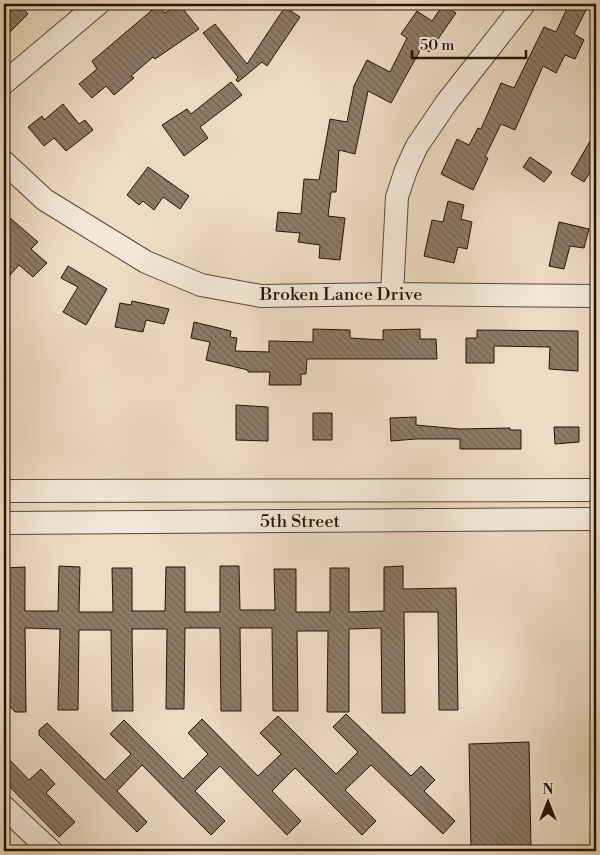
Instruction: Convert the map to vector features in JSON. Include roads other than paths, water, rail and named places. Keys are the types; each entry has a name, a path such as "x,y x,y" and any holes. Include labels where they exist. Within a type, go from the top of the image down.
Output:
{"street":[{"path":"4,83 98,4"},
{"path":"392,294 397,197 406,170 417,146 447,102 524,4"},
{"name":"Broken Lance Drive","path":"4,162 45,200 146,262 200,285 261,296 392,294 596,296"},
{"name":"5th Street","path":"4,491 596,490"},
{"name":"5th Street","path":"4,523 596,519"},
{"path":"4,807 51,851"}]}
